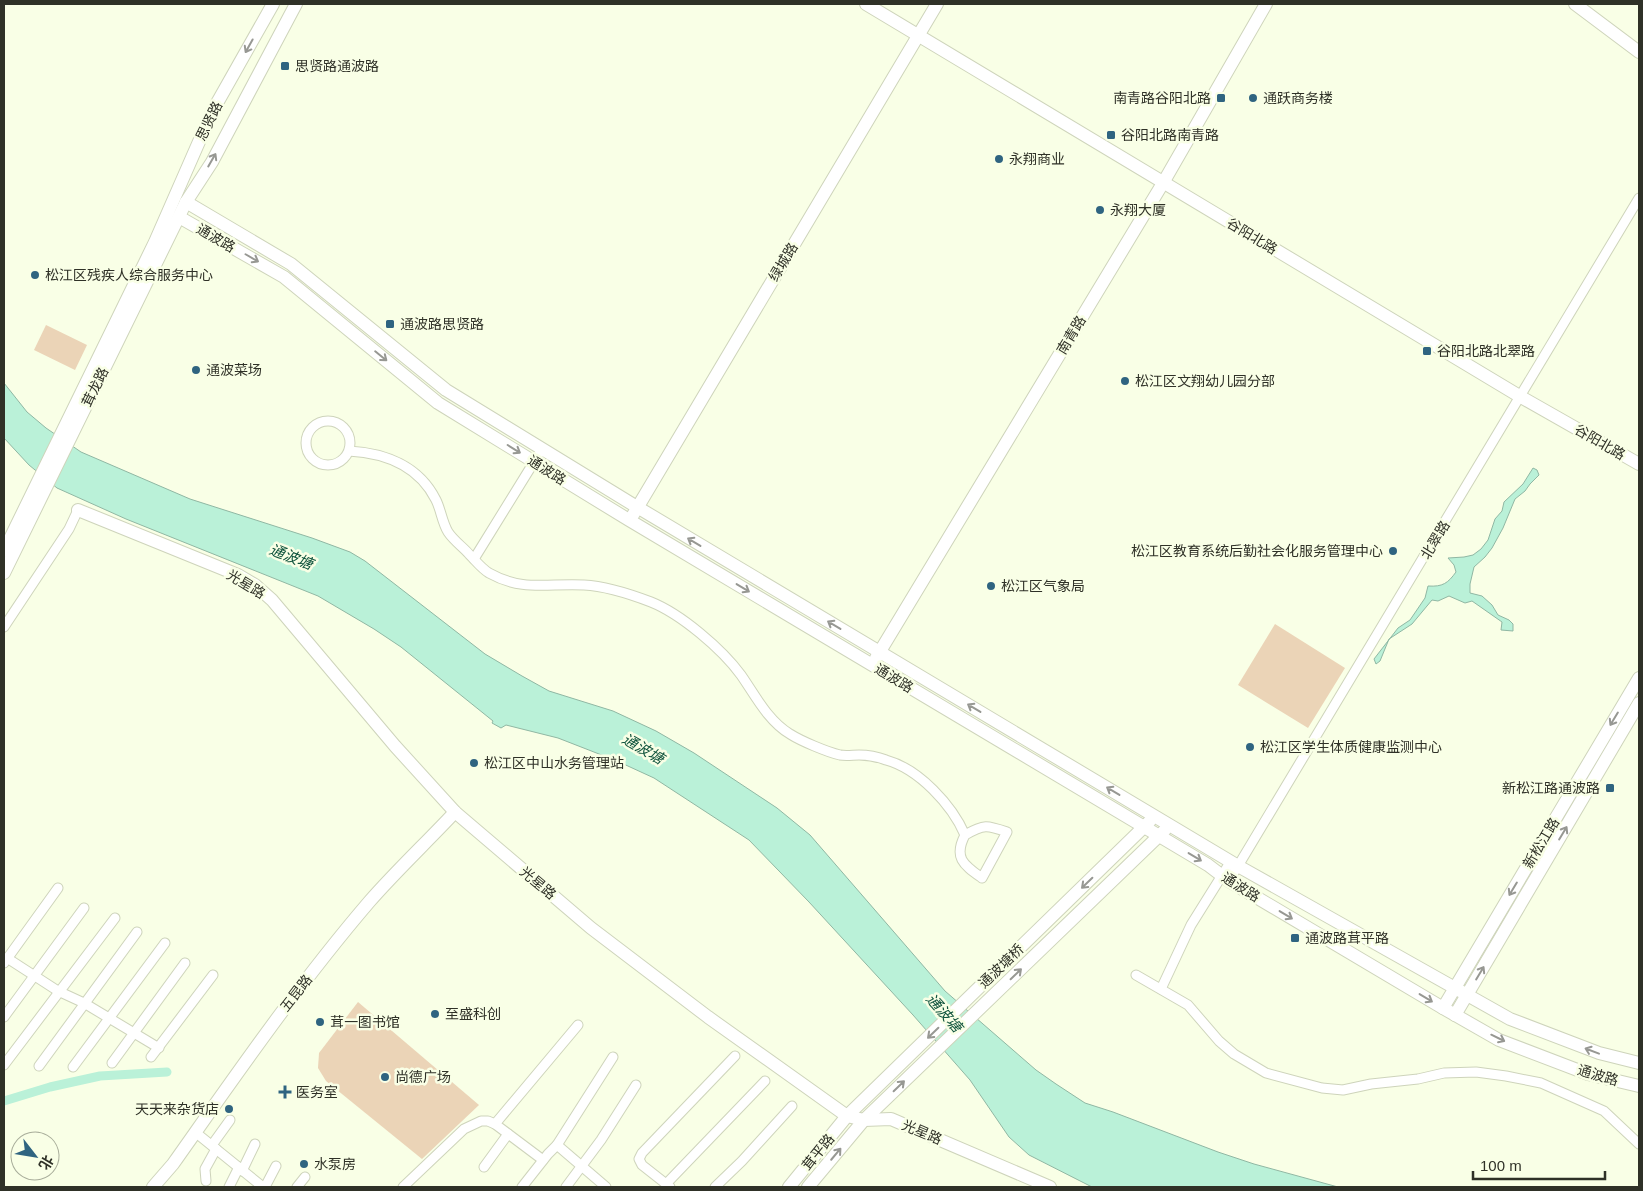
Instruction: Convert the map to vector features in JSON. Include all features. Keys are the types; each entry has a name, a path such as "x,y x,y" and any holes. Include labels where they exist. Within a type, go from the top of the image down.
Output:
{"main road":[{"name":"思贤路","path":"159,244 181,199 212,112 273,4"},
{"name":"思贤路","path":"181,199 212,162 296,4"},
{"name":"谷阳北路","path":"866,4 1521,397 1639,464"},
{"name":"绿城路","path":"629,520 937,4"},
{"name":"南青路","path":"872,664 1163,183 1266,4"},
{"path":"1575,4 1639,52"},
{"name":"茸龙路","path":"4,551 159,244 179,217 181,199"},
{"name":"通波路","path":"181,199 291,264 446,390 637,508 1235,864 1510,1019 1599,1054 1639,1063"},
{"name":"通波路","path":"179,217 284,276 438,403 629,520 1160,836 1226,878 1443,1008 1499,1040 1579,1071 1639,1086"},
{"name":"茸龙路","path":"4,572 159,244"},
{"name":"光星路","path":"78,510 238,575 255,585 272,600 395,746 456,812 591,928 708,1017 847,1116 864,1120 891,1119 1050,1187"},
{"name":"新松江路","path":"1443,1008 1639,678"},
{"name":"新松江路","path":"1455,1015 1639,704"},
{"name":"五昆路","path":"153,1187 284,1008 369,902 456,812"},
{"name":"通波塘桥","path":"847,1116 1155,816"},
{"path":"808,1187 864,1120 1170,825"},
{"name":"茸平路","path":"789,1187 847,1116"}],"street":[{"name":"北翠路","path":"1160,989 1191,925 1235,864 1521,397 1639,198"},
{"path":"326,422 334,422 346,430 349,436 349,450 340,462 327,465 320,464 309,454 307,440 313,427 326,422"},
{"path":"474,559 542,449"},
{"path":"349,450 384,456 406,466 418,476 433,494 449,534 487,572 515,584 584,584 599,586 654,603 683,621 710,642 728,660 766,712 779,726 791,735 841,755 861,755 898,764 927,784 958,819 965,835 960,850 960,859 982,878 1007,832 988,826 979,827 965,835"},
{"path":"4,628 69,529 78,510"},
{"path":"58,888 5,961 34,975 58,991 84,1003 158,1048"},
{"path":"4,1017 84,908"},
{"path":"4,1065 115,918"},
{"path":"39,1066 137,932"},
{"path":"73,1067 165,943"},
{"path":"112,1063 186,963"},
{"path":"152,1057 213,975"},
{"path":"1136,975 1188,1005 1219,1041 1234,1054 1266,1073 1322,1088 1343,1090 1371,1084 1418,1079 1444,1073 1476,1072 1506,1076 1541,1083 1604,1111 1639,1144"},
{"path":"495,1124 578,1025"},
{"path":"735,1056 642,1153 639,1159 642,1165 668,1186 765,1081"},
{"path":"522,1187 556,1145 613,1057"},
{"path":"566,1187 601,1140 636,1085"},
{"path":"715,1187 742,1161 792,1106"},
{"path":"206,1180 205,1169 214,1147 230,1120"},
{"path":"402,1187 464,1129 482,1121 495,1124 544,1160"},
{"path":"195,1132 262,1187 276,1166"},
{"path":"484,1167 508,1134"},
{"path":"229,1187 255,1144"},
{"path":"556,1145 605,1187"},
{"path":"297,1187 305,1177"}],"shaded area":[{"path":"46,325 87,345 75,370 34,350"},
{"path":"1275,624 1345,668 1308,728 1238,685"},
{"name":"尚德广场","path":"358,1002 479,1105 422,1159 326,1081 318,1068 319,1053"}],"water":[{"name":"通波塘","path":"4,383 27,412 46,428 81,452 190,499 350,552 365,561 485,654 549,691 613,711 656,731 694,753 777,808 810,835 945,991 1036,1070 1085,1103 1254,1164 1338,1187 1092,1187 1029,1155 1009,1137 970,1080 913,1015 749,840 654,778 617,761 558,738 506,725 501,728 492,723 493,721 401,647 318,596 126,519 57,488 29,465 4,438"},
{"path":"1533,468 1537,470 1539,475 1515,499 1492,548 1474,567 1470,584 1470,593 1482,596 1492,605 1498,615 1513,624 1513,631 1501,630 1502,622 1472,601 1465,603 1449,596 1438,601 1432,600 1412,624 1390,638 1398,628 1410,620 1425,598 1428,586 1445,584 1456,572 1454,565 1448,558 1473,555 1481,549 1488,540 1495,519 1502,511 1504,502 1523,484"},
{"path":"1388,640 1380,661 1376,664 1374,659"}],"waterway":[{"path":"4,1101 50,1087 100,1076 167,1072"}],"place":[{"name":"思贤路通波路","path":"285,66"},
{"name":"南青路谷阳北路","path":"1221,98"},
{"name":"通跃商务楼","path":"1253,98"},
{"name":"谷阳北路南青路","path":"1111,135"},
{"name":"永翔商业","path":"999,159"},
{"name":"永翔大厦","path":"1100,210"},
{"name":"松江区残疾人综合服务中心","path":"35,275"},
{"name":"通波路思贤路","path":"390,324"},
{"name":"谷阳北路北翠路","path":"1427,351"},
{"name":"通波菜场","path":"196,370"},
{"name":"松江区文翔幼儿园分部","path":"1125,381"},
{"name":"松江区教育系统后勤社会化服务管理中心","path":"1393,551"},
{"name":"松江区气象局","path":"991,586"},
{"name":"松江区学生体质健康监测中心","path":"1250,747"},
{"name":"松江区中山水务管理站","path":"474,763"},
{"name":"新松江路通波路","path":"1610,788"},
{"name":"通波路茸平路","path":"1295,938"},
{"name":"至盛科创","path":"435,1014"},
{"name":"茸一图书馆","path":"320,1022"},
{"name":"尚德广场","path":"385,1077"},
{"name":"医务室","path":"285,1092"},
{"name":"天天来杂货店","path":"229,1109"},
{"name":"水泵房","path":"304,1164"}]}
